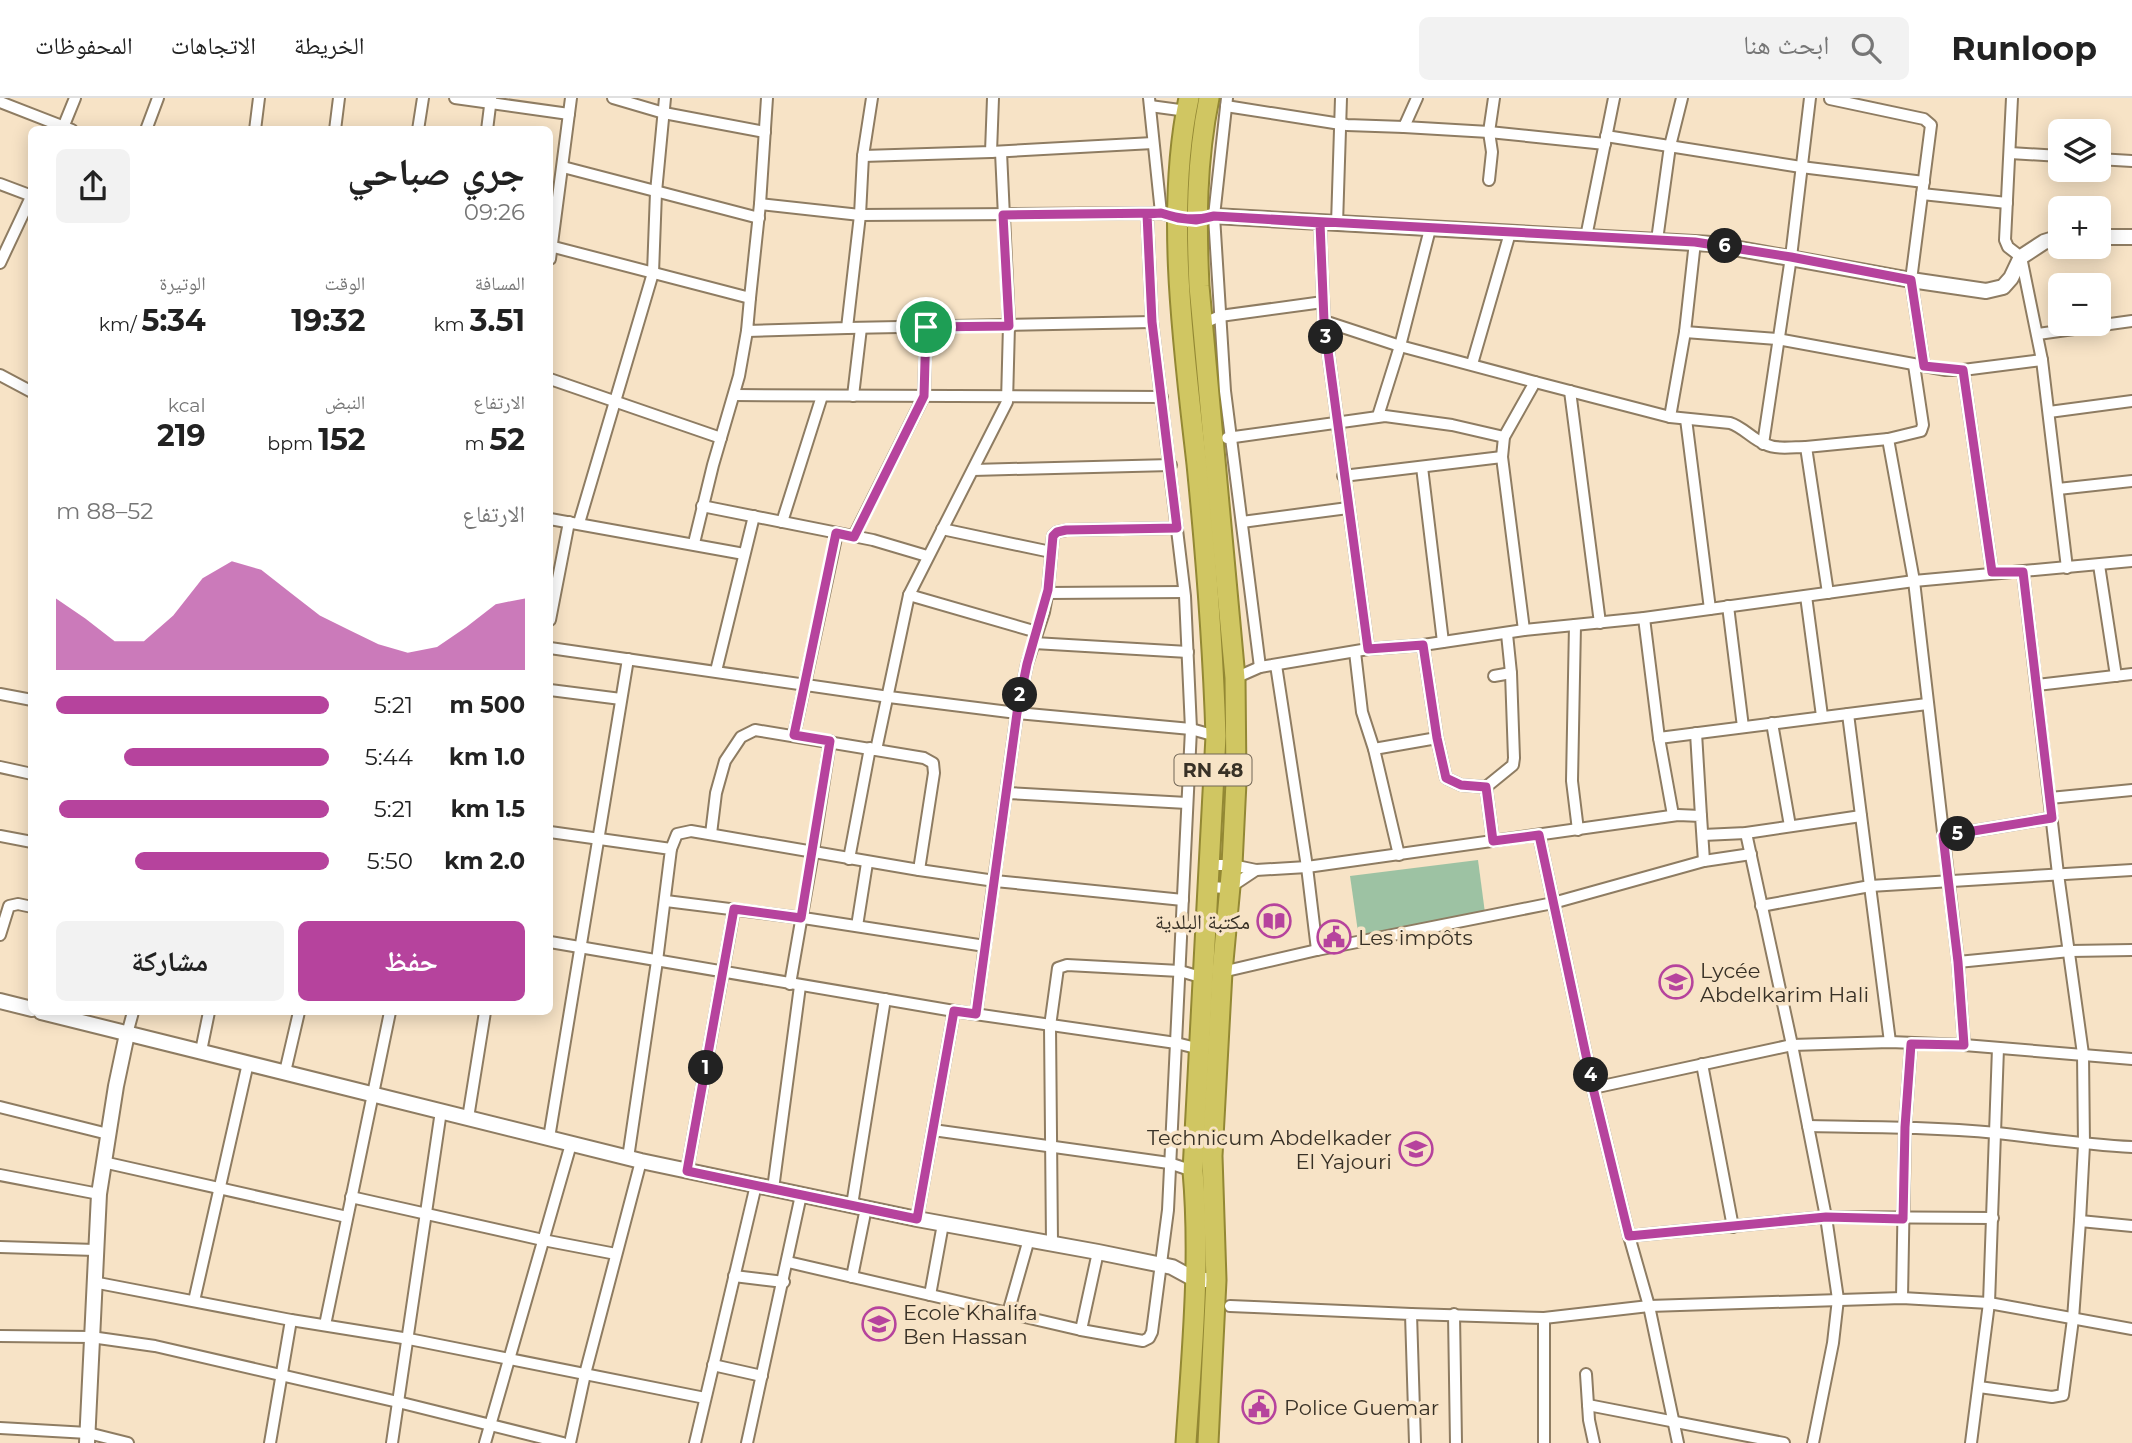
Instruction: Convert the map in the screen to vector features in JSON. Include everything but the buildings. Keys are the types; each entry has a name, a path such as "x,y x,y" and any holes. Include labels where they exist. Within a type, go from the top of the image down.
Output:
{"highway":[{"name":"RN 48","path":"1186,1443 1196,1280 1193,1171 1200,1049 1232,866 1236,782 1235,678 1213,446 1217,394 1211,320 1187,217 1198,169 1220,101"},
{"name":"RN 48","path":"1188,105 1181,152 1187,217 1190,399 1214,669 1216,736 1207,887 1213,975 1212,1156 1216,1280 1209,1443"}],"street":[{"path":"67,126 75,98"},
{"path":"148,126 158,98"},
{"path":"256,126 259,98"},
{"path":"336,126 340,98"},
{"path":"419,126 423,98"},
{"path":"455,98 491,100 569,114"},
{"path":"553,233 571,98"},
{"path":"613,98 664,113 765,132"},
{"path":"553,608 574,523 653,273 656,192 665,98"},
{"path":"694,543 734,396 747,331 759,218 767,98"},
{"path":"847,328 860,215 863,156 872,98"},
{"path":"849,859 873,749 889,697 908,595 1004,409 1008,396 1009,326 993,98"},
{"path":"1337,224 1340,98"},
{"path":"1404,127 1417,98"},
{"path":"1489,180 1492,152 1489,132 1494,98"},
{"path":"1586,236 1614,98"},
{"path":"1657,240 1670,146 1682,98"},
{"path":"1324,321 1400,346 1670,417 1730,423 1763,444 1773,447 1806,447 1888,439 1916,433 1923,425 1911,280 1931,129 1929,122 1832,98 1808,100 1791,257 1763,444"},
{"path":"2012,98 2005,240 2012,252 2021,257 2038,334 2067,568"},
{"path":"488,126 491,100"},
{"path":"1220,101 1340,124 1670,146 2007,203"},
{"path":"0,102 59,126"},
{"path":"1187,217 1153,143 1149,102 1188,105"},
{"path":"863,156 1153,143"},
{"path":"2010,153 2048,155"},
{"path":"2111,160 2132,161"},
{"path":"563,167 759,218"},
{"path":"0,184 28,195"},
{"path":"1,259 28,202"},
{"path":"760,204 860,215 1147,214 1695,242 1911,280 1995,290 2007,284 2021,257 2048,241"},
{"path":"788,1262 1081,1330 1138,1340 1147,1339 1153,1327 1168,1210 1191,729 1184,592 1152,322 1147,214"},
{"path":"1320,223 1324,321 1368,649"},
{"path":"1378,416 1400,346 1430,229"},
{"path":"1472,364 1510,233"},
{"path":"2111,237 2132,237"},
{"path":"1670,417 1685,332 1695,242"},
{"path":"553,247 750,298"},
{"path":"1211,320 1323,302"},
{"path":"2038,334 2132,321"},
{"path":"747,331 1152,322"},
{"path":"854,537 924,396 926,327"},
{"path":"853,396 861,328"},
{"path":"1685,332 1777,339 1919,366 1963,370 2042,360"},
{"path":"1963,370 1992,572"},
{"path":"0,375 28,390"},
{"path":"553,380 721,438"},
{"path":"1524,630 1502,457 1504,437 1535,382"},
{"path":"1570,391 1600,622"},
{"path":"1217,394 1231,436 1260,667"},
{"path":"734,396 1162,397"},
{"path":"782,522 822,396"},
{"path":"2049,412 2132,401"},
{"path":"1213,446 1231,436 1378,416 1441,423 1504,437"},
{"path":"1686,419 1710,609"},
{"path":"1888,439 1914,581 1958,962 1964,1045"},
{"path":"1806,447 1828,593"},
{"path":"1343,475 1502,457"},
{"path":"973,470 1171,465"},
{"path":"1422,467 1443,642"},
{"path":"2058,489 2132,481"},
{"path":"702,506 836,533 927,556"},
{"path":"1242,522 1348,508"},
{"path":"716,671 754,516"},
{"path":"553,520 744,554"},
{"path":"976,1014 1017,713 1048,593 1053,536 1061,531 1177,528"},
{"path":"942,529 1051,552"},
{"path":"794,735 836,533"},
{"path":"1235,678 1260,667 1368,649 1423,645 1524,630 1644,618 1992,572 2023,572 2132,561"},
{"path":"2099,565 2116,676"},
{"path":"1979,1387 2053,1397 2063,1395 2073,1320 2080,1221 2084,1145 2084,1054 2058,874 2023,572"},
{"path":"1228,599 1250,589"},
{"path":"1048,593 1184,592"},
{"path":"908,595 1036,638 1188,652"},
{"path":"1807,596 1822,716"},
{"path":"1728,606 1743,727"},
{"path":"1644,618 1659,738 1673,815"},
{"path":"1575,625 1572,780 1578,830"},
{"path":"1423,645 1446,778 1461,785 1486,787 1513,765 1511,673 1507,634"},
{"path":"553,648 889,697 1017,713 1191,729 1216,736"},
{"path":"1355,652 1362,712 1374,749 1399,855"},
{"path":"549,1138 628,659"},
{"path":"1276,664 1317,950"},
{"path":"1494,676 1511,673"},
{"path":"2037,685 2132,674"},
{"path":"553,690 621,699"},
{"path":"0,694 28,699"},
{"path":"1659,738 1927,704"},
{"path":"1848,714 1890,1042"},
{"path":"1772,723 1790,826"},
{"path":"711,834 720,776 734,744 748,732 755,730 830,741 924,758 933,763 934,773 919,870"},
{"path":"1696,733 1704,861"},
{"path":"1374,749 1437,738"},
{"path":"773,1188 801,918 830,741"},
{"path":"0,767 28,773"},
{"path":"1486,787 1493,841"},
{"path":"2050,798 2132,790"},
{"path":"1007,793 1187,803"},
{"path":"1208,865 1256,870 1307,867 1673,815 1701,816"},
{"path":"1703,835 1746,833 1861,816"},
{"path":"1943,836 2052,818"},
{"path":"570,1443 584,1374 616,1254 634,1159 674,837 680,832 711,834 867,863 995,881 1183,900"},
{"path":"553,833 671,849"},
{"path":"1746,833 1826,1217 1838,1299 1833,1343 1813,1443"},
{"path":"1539,835 1593,1088 1649,1306 1678,1443"},
{"path":"0,836 28,841"},
{"path":"1052,1243 1050,1026 1055,974 1061,966 1213,975 1317,950 1553,902 1704,861 1751,854"},
{"path":"857,926 867,863"},
{"path":"1207,887 1229,888 1256,870"},
{"path":"1761,906 1870,886 2132,870"},
{"path":"666,901 985,946"},
{"path":"0,935 9,906 28,906"},
{"path":"687,1171 734,909"},
{"path":"553,942 722,973 1050,1026 1176,1043 1200,1049"},
{"path":"1958,962 2070,951 2132,950"},
{"path":"852,1276 885,999"},
{"path":"0,1001 28,1008"},
{"path":"917,1219 954,1011"},
{"path":"57,1015 634,1159 917,1219 1172,1267 1196,1280 1216,1280"},
{"path":"87,1438 99,1194 127,1034 133,1015"},
{"path":"201,1051 208,1015"},
{"path":"285,1072 298,1015"},
{"path":"325,1325 389,1015"},
{"path":"468,1118 485,1015"},
{"path":"1593,1088 1792,1045 1890,1042 1964,1045 2132,1059"},
{"path":"1902,1298 1905,1127 1911,1044"},
{"path":"1971,1443 1989,1303 1998,1048"},
{"path":"194,1301 248,1063"},
{"path":"1702,1064 1733,1227"},
{"path":"0,1107 108,1134"},
{"path":"392,1443 441,1111"},
{"path":"1808,1126 1905,1127 1997,1133 2084,1145 2132,1147"},
{"path":"933,1130 1169,1163 1193,1171"},
{"path":"485,1443 571,1144"},
{"path":"103,1162 347,1217"},
{"path":"0,1175 99,1194"},
{"path":"695,1443 756,1185"},
{"path":"747,1443 801,1195"},
{"path":"351,1197 616,1254"},
{"path":"1629,1236 1826,1217 1993,1218"},
{"path":"2080,1221 2132,1226"},
{"path":"930,1295 943,1224"},
{"path":"1008,1313 1029,1239"},
{"path":"0,1247 95,1250"},
{"path":"1081,1330 1098,1252"},
{"path":"734,1276 784,1282"},
{"path":"93,1282 291,1320 409,1339 705,1398"},
{"path":"1230,1306 1544,1318 1649,1306 1902,1298 1989,1303 2132,1329"},
{"path":"1411,1314 1415,1443"},
{"path":"1454,1314 1457,1443"},
{"path":"1544,1318 1544,1443"},
{"path":"270,1443 291,1320"},
{"path":"0,1336 91,1336 174,1349 563,1443"},
{"path":"713,1365 762,1376"},
{"path":"1586,1374 1594,1443"},
{"path":"1588,1405 1784,1443"},
{"path":"0,1428 128,1443"}],"green space":[{"path":"1478,860 1485,913 1359,939 1350,876"}],"place":[{"name":"مكتبة البلدية","path":"1274,921"},
{"name":"Les impôts","path":"1334,937"},
{"name":"Lycée Abdelkarim Hali","path":"1676,982"},
{"name":"Technicum Abdelkader El Yajouri","path":"1416,1149"},
{"name":"Ecole Khalifa Ben Hassan","path":"879,1324"},
{"name":"Police Guemar","path":"1259,1407"}],"route":[{"path":"926,327 924,396 854,537 836,533 804,684 794,735 830,741 801,918 734,909 687,1171 917,1219 954,1011 976,1014 1021,688 1044,612 1053,536 1066,530 1177,528 1152,322 1147,214 1161,213 1196,220 1214,216 1320,223 1324,321 1368,649 1423,645 1446,778 1461,785 1486,787 1493,841 1539,835 1593,1088 1629,1236 1826,1217 1903,1219 1905,1127 1911,1044 1964,1045 1958,962 1943,836 2052,818 2023,572 1992,572 1963,370 1924,366 1911,280 1695,242 1214,216 1196,220 1178,218 1161,213 1003,215 1009,326 926,327"}]}
